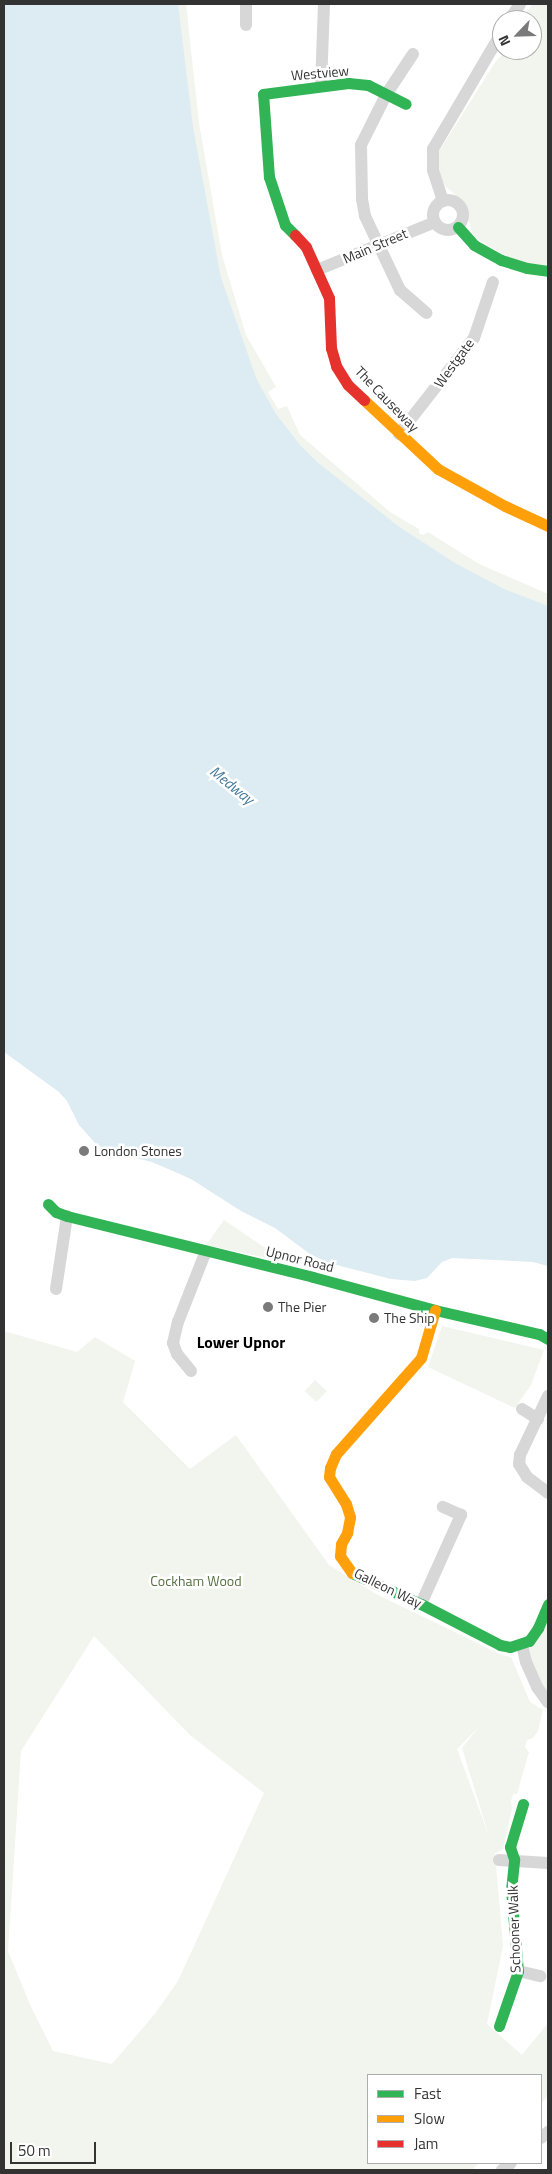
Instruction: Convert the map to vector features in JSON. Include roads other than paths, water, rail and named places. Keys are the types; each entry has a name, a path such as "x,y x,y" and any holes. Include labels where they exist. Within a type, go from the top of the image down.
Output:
{"street":[{"path":"246,4 246,25"},
{"path":"321,86 324,4"},
{"path":"443,201 433,170 433,149 492,49"},
{"path":"413,54 386,95 361,145 362,199 366,216 400,290 426,313"},
{"name":"Westview","path":"263,94 348,83 368,85 406,104"},
{"name":"The Causeway","path":"263,94 269,177 286,225 306,247 329,298 331,348 336,366 348,385 438,470 505,506 548,526"},
{"path":"443,201 454,201 462,209 463,220 458,227 444,230 435,222 433,212 443,201"},
{"name":"Main Street","path":"317,270 435,222"},
{"path":"458,227 474,245 501,260 527,268 548,271"},
{"name":"Westgate","path":"399,434 474,338 493,282"},
{"name":"Upnor Road","path":"48,1204 56,1212 67,1216 434,1310 539,1334 548,1339"},
{"path":"56,1289 67,1216"},
{"path":"191,1371 177,1354 173,1343 181,1316 206,1251"},
{"name":"Galleon Way","path":"434,1310 421,1358 336,1454 329,1477 346,1504 350,1517 347,1533 341,1544 340,1556 344,1564 360,1577 420,1604 500,1645 510,1647 522,1645"},
{"path":"548,1396 520,1455 520,1464 527,1477 548,1494"},
{"path":"522,1409 538,1418"},
{"path":"420,1604 461,1515 443,1507"},
{"path":"548,1604 538,1628 529,1641 522,1645 526,1662 537,1687 548,1702"},
{"name":"Schooner Walk","path":"498,2026 518,1971 511,1890 514,1859 510,1847 523,1804"},
{"path":"500,1860 514,1859 548,1863"},
{"path":"518,1971 540,1976"}],"water":[{"name":"Medway","path":"4,4 178,4 193,127 221,278 257,380 276,414 300,445 317,462 398,526 455,563 504,589 548,606 548,1266 533,1262 452,1258 442,1262 427,1278 415,1281 391,1279 329,1263 310,1254 275,1228 241,1211 191,1179 152,1162 111,1152 96,1144 79,1125 67,1101 59,1092 4,1052"}],"place":[{"name":"London Stones","path":"84,1151"},
{"name":"The Pier","path":"268,1307"},
{"name":"The Ship","path":"374,1318"}],"district":[{"name":"Lower Upnor","path":"241,1342"}],"park label":[{"name":"Cockham Wood","path":"196,1581"}]}
